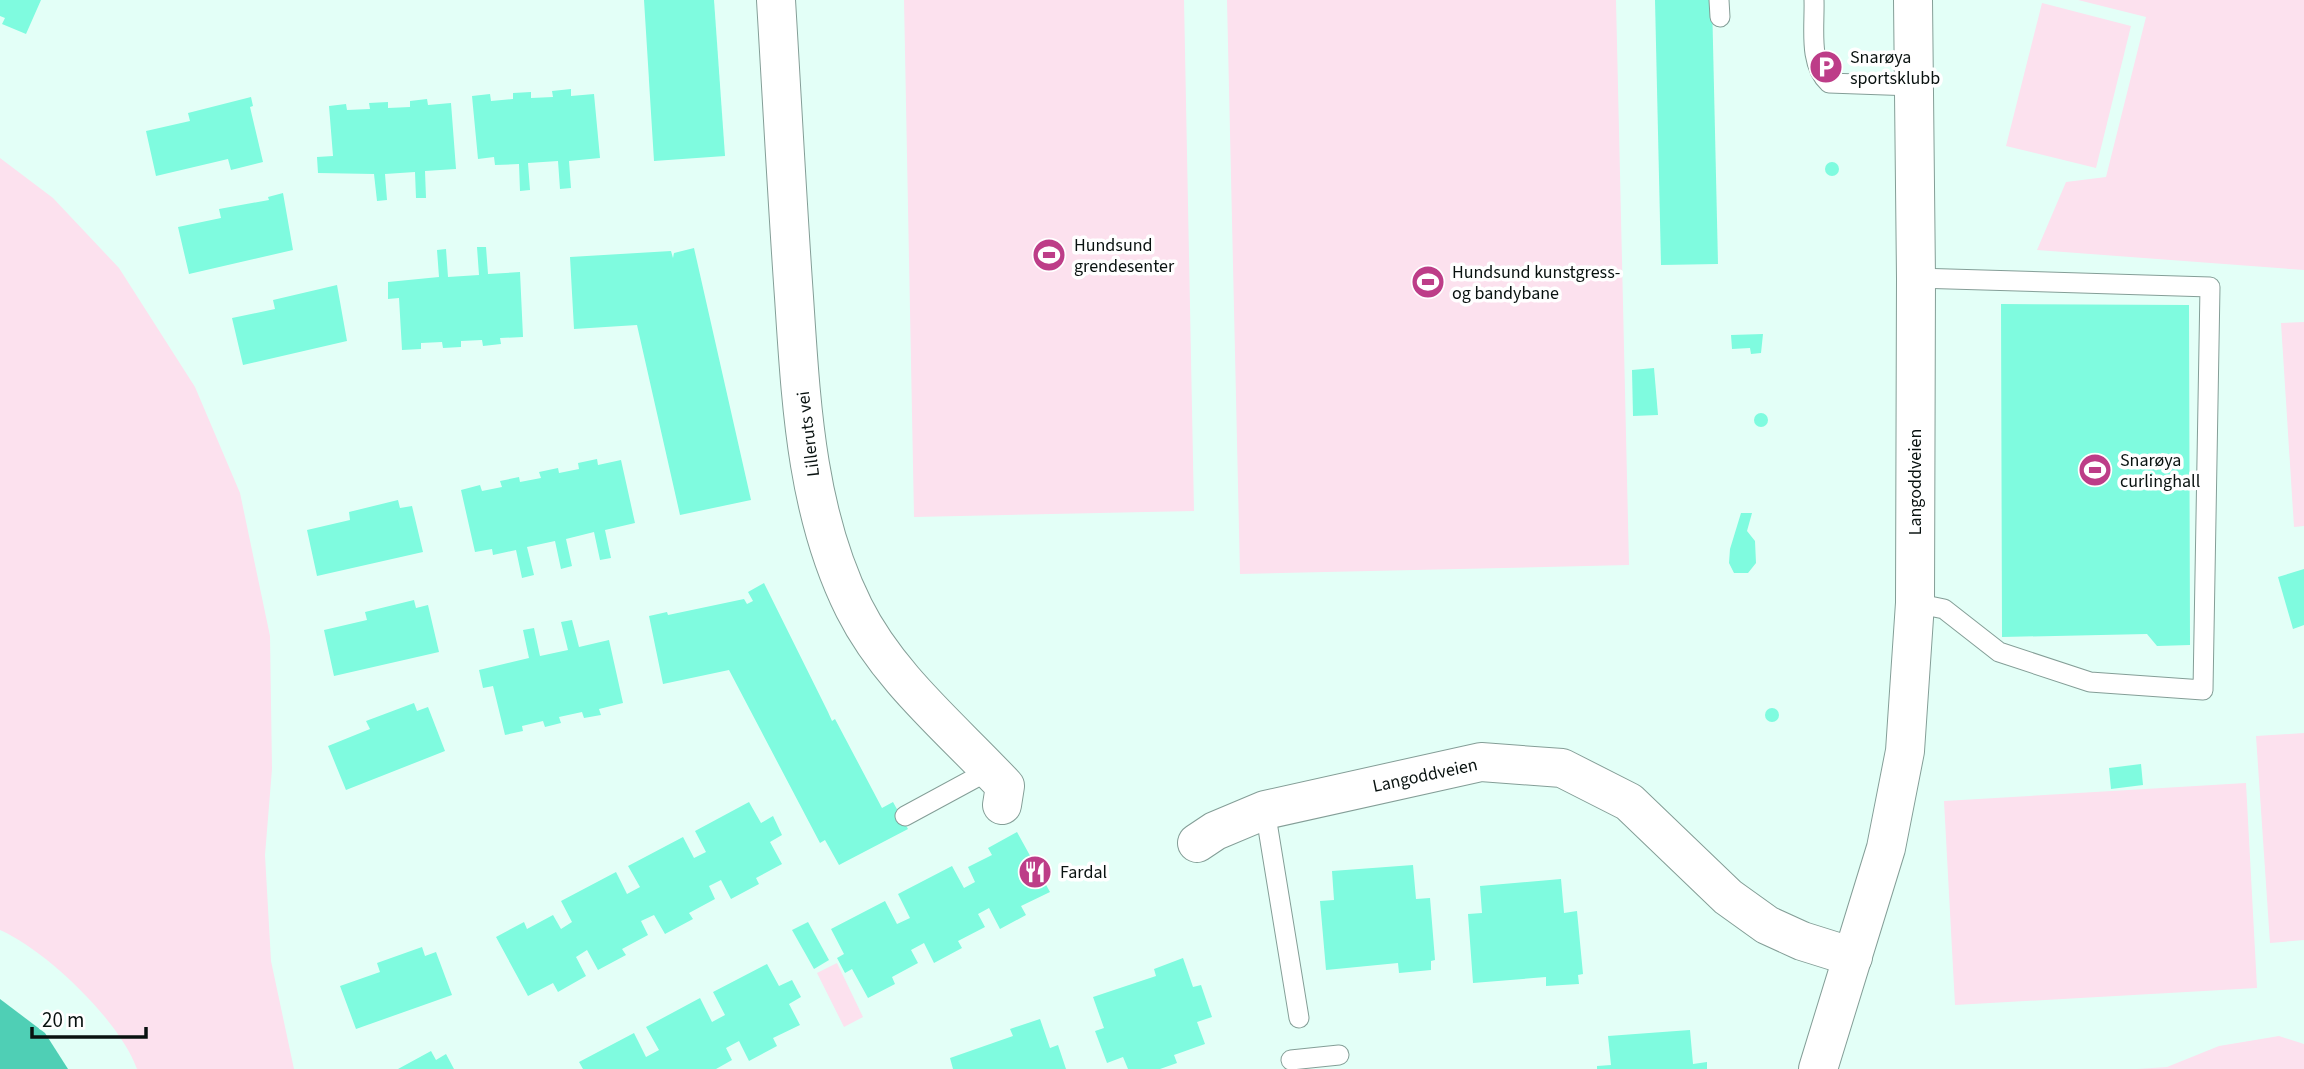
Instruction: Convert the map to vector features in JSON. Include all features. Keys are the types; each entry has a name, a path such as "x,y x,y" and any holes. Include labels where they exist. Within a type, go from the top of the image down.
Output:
{"street":[{"name":"Lilleruts vei","path":"776,0 797,339 810,465 826,542 855,609 895,669 996,788"},
{"name":"Langoddveien","path":"1818,1069 1886,848 1905,751 1914,603 1916,278 1913,0"},
{"name":"Langoddveien","path":"1197,843 1215,831 1265,810 1481,762 1562,768 1629,802 1728,897 1767,925 1802,941 1853,957"}],"lane":[{"path":"1814,0 1816,61 1820,75 1829,83 1913,86"},
{"path":"1914,603 1944,609 1999,652 2090,682 2203,690 2210,287 1916,278"},
{"path":"905,816 996,788"},
{"path":"1265,810 1299,1018"},
{"path":"1290,1060 1339,1055"}],"shaded area":[{"name":"Hundsund grendesenter","path":"904,0 1184,0 1194,511 914,517"},
{"name":"Hundsund kunstgress- og bandybane","path":"1227,0 1616,0 1629,565 1240,574"},
{"path":"2078,0 2304,0 2304,270 2037,250 2066,182 2106,177 2146,17"},
{"path":"2042,3 2131,26 2096,168 2006,146"},
{"path":"0,158 53,198 119,268 195,387 240,493 270,636 272,769 265,855 271,961 294,1069 137,1069 115,1030 79,989 38,953 0,930"},
{"path":"2304,322 2304,526 2294,527 2281,323"},
{"path":"2304,733 2304,940 2270,943 2256,736"},
{"path":"2246,783 2257,988 1955,1005 1944,801"},
{"path":"837,963 863,1017 844,1027 817,973"},
{"path":"0,999 45,1033 68,1069 0,1069"},
{"path":"2279,1036 2304,1044 2304,1069 2137,1069 2167,1067 2219,1046"}],"building":[{"path":"0,0 41,0 26,34 2,24 5,18 0,16"},
{"path":"644,0 714,0 725,156 654,161"},
{"path":"1655,0 1712,0 1718,264 1661,265"},
{"path":"571,89 571,96 594,94 600,158 569,161 571,188 560,189 558,161 528,163 530,190 520,191 519,164 495,165 494,157 478,159 472,96 490,94 491,101 513,99 513,93 531,92 531,98 553,97 552,91"},
{"path":"251,97 253,106 250,107 263,162 231,170 228,159 156,176 146,131 190,121 188,113"},
{"path":"427,99 428,105 451,103 456,169 425,171 426,198 416,198 415,172 385,174 387,200 377,201 374,174 318,173 317,157 333,156 329,106 346,104 347,110 370,109 369,103 388,102 388,108 410,107 410,101"},
{"path":"1829,162 1835,162 1839,169 1835,176 1829,176 1825,172 1825,166"},
{"path":"283,193 293,250 189,274 178,227 221,218 219,209 269,200 268,197"},
{"path":"477,247 486,247 488,274 520,272 523,337 500,338 501,344 483,346 482,340 461,341 461,347 443,348 442,342 421,343 421,349 402,350 399,298 388,299 388,282 439,277 437,250 446,249 448,277 479,275"},
{"path":"694,248 751,500 680,515 637,325 574,329 570,257 671,251 673,258 674,253"},
{"path":"337,285 347,341 243,365 232,318 275,309 273,300"},
{"name":"Snarøya curlinghall","path":"2001,304 2189,305 2190,645 2157,646 2147,634 2002,637"},
{"path":"1763,334 1761,353 1751,354 1750,348 1732,349 1731,335"},
{"path":"1654,368 1658,415 1633,416 1632,370"},
{"path":"1761,413 1766,415 1766,425 1761,427 1756,425 1754,420 1756,415"},
{"path":"597,459 598,465 621,460 635,523 605,530 611,558 600,560 594,532 566,539 572,566 561,569 555,541 527,547 534,575 522,578 516,550 493,555 492,549 475,552 461,490 480,485 482,491 502,487 500,481 519,477 520,482 541,478 539,472 558,468 559,473 579,469 578,463"},
{"path":"398,500 400,508 412,506 423,552 317,576 307,530 350,520 349,512"},
{"path":"1741,513 1752,513 1747,531 1755,541 1756,563 1748,573 1734,573 1729,563 1730,549"},
{"path":"2304,569 2304,625 2293,629 2278,577"},
{"path":"764,583 832,721 835,719 882,808 893,802 908,829 839,865 825,840 820,843 729,670 663,684 649,616 667,612 668,615 744,599 747,604 753,601 748,592"},
{"path":"414,600 416,608 428,605 439,652 334,676 324,630 367,620 365,612"},
{"path":"572,620 579,647 609,640 623,703 599,709 601,715 584,718 582,712 559,717 561,723 545,727 543,721 522,726 523,731 505,735 493,686 483,688 479,670 529,658 523,630 534,628 540,656 568,650 561,622"},
{"path":"414,703 417,711 428,707 445,751 346,790 328,746 370,729 366,721"},
{"path":"1769,708 1775,708 1779,715 1775,722 1769,722 1765,718 1765,712"},
{"path":"2141,764 2143,785 2111,789 2109,768"},
{"path":"749,802 761,823 773,816 782,835 770,842 782,864 756,878 759,884 731,899 721,880 709,886 715,899 689,913 693,919 665,934 654,915 641,921 648,935 622,949 626,955 598,970 587,950 576,957 586,976 558,992 553,983 528,996 496,937 524,922 527,929 553,915 561,929 572,922 561,901 616,872 627,894 640,887 628,866 683,837 694,858 706,852 695,831"},
{"path":"1017,832 1050,892 1021,906 1026,915 1000,929 989,908 978,914 985,927 958,941 962,948 934,963 924,943 911,950 918,963 892,977 895,984 868,998 852,969 845,973 837,958 844,954 831,929 885,901 897,924 910,918 898,894 952,866 964,888 975,882 968,867 992,855 988,848"},
{"path":"1413,865 1416,899 1430,898 1435,960 1431,961 1431,970 1399,973 1398,963 1326,970 1320,901 1334,900 1332,871"},
{"path":"1561,879 1564,913 1577,911 1583,974 1578,975 1579,984 1546,986 1546,977 1473,983 1468,914 1482,913 1480,886"},
{"path":"808,922 829,960 814,969 792,930"},
{"path":"422,947 425,956 436,952 452,995 356,1029 340,986 380,972 377,963"},
{"path":"1183,958 1193,987 1201,985 1212,1017 1197,1022 1205,1044 1174,1055 1177,1063 1160,1069 1128,1069 1123,1057 1107,1063 1095,1031 1104,1028 1093,997 1156,976 1154,969"},
{"path":"767,964 779,986 792,980 801,997 789,1004 800,1025 773,1038 777,1046 749,1061 739,1041 726,1048 732,1060 716,1069 583,1069 579,1062 634,1033 646,1057 659,1050 646,1027 700,998 712,1022 725,1015 713,992"},
{"path":"1040,1019 1050,1048 1058,1045 1066,1069 953,1069 950,1058 1013,1036 1010,1029"},
{"path":"1690,1030 1693,1064 1707,1062 1707,1069 1597,1069 1597,1066 1611,1065 1608,1036"},
{"path":"431,1051 436,1060 446,1054 454,1069 398,1069"}],"place":[{"name":"Snarøya sportsklubb","path":"1826,67"},
{"name":"Hundsund grendesenter","path":"1049,255"},
{"name":"Hundsund kunstgress- og bandybane","path":"1428,282"},
{"name":"Snarøya curlinghall","path":"2095,470"},
{"name":"Fardal","path":"1035,872"}]}
